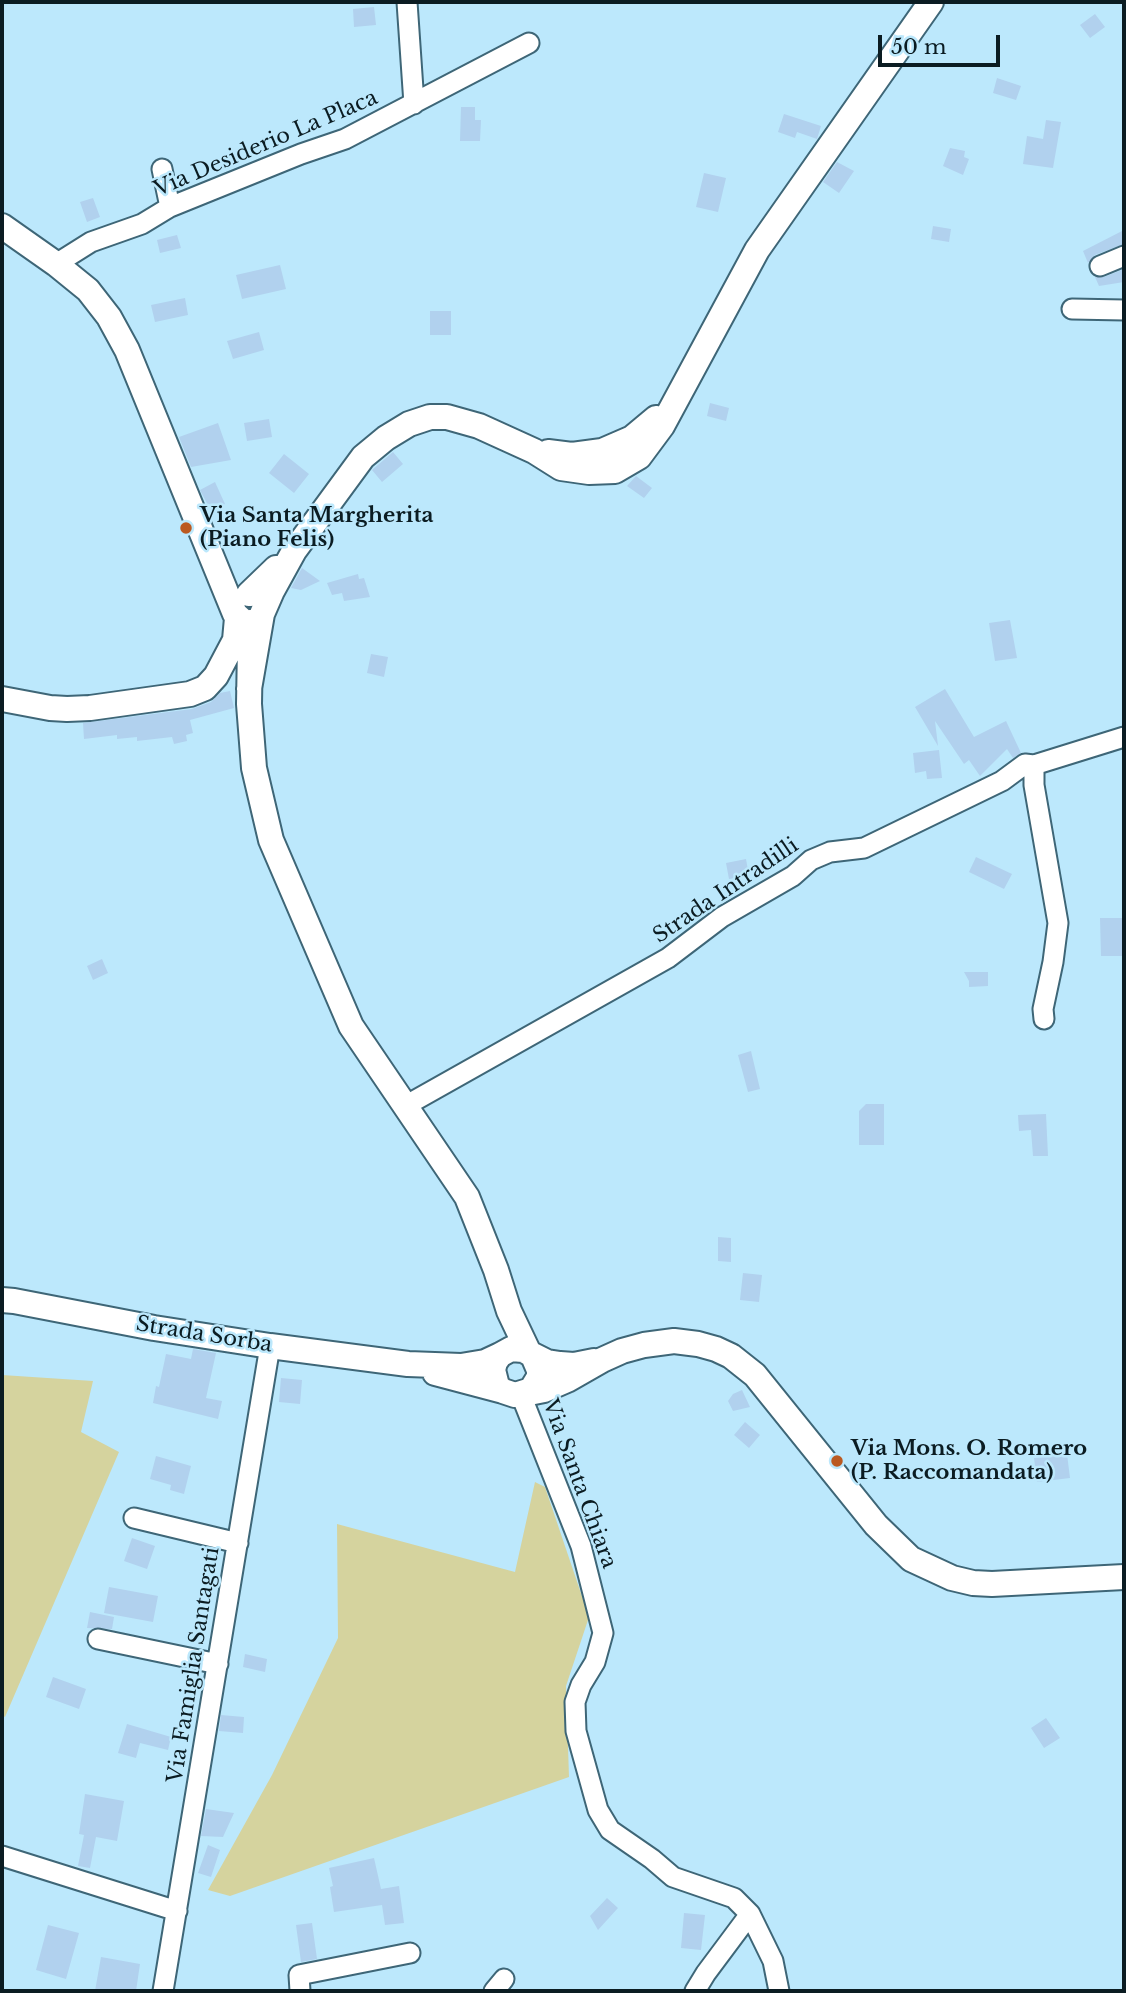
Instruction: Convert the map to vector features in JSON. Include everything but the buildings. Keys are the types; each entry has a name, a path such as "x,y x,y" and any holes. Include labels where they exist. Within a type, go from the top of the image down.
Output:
{"street":[{"path":"407,2 414,104"},
{"path":"2,699 67,709 157,700 190,694 205,688 216,676 247,610 363,457 374,445 409,424 430,417 462,420 534,451 562,468 589,472 615,471 639,457 662,426 757,250 932,2"},
{"name":"Via Desiderio La Placa","path":"57,264 90,242 142,223 170,207 345,139 529,43"},
{"path":"162,169 170,207"},
{"path":"2,226 57,264 88,290 109,317 125,347 219,572 247,610 254,768 271,840 351,1026 467,1197 496,1269 509,1311 517,1354 539,1370 536,1384 516,1393 497,1386 493,1370 517,1354"},
{"path":"1100,266 1124,256"},
{"path":"1072,309 1124,310"},
{"name":"Strada Intradilli","path":"405,1106 668,958 722,917 793,876 811,860 830,852 864,848 1002,781 1025,764 1034,765 1124,737"},
{"path":"1034,765 1034,785 1058,923 1043,1009 1044,1019"},
{"name":"Strada Sorba","path":"2,1300 154,1328 408,1364"},
{"path":"408,1364 444,1376 516,1393 544,1390 602,1360 643,1345 674,1341 698,1344 731,1356 755,1375 893,1545 929,1569 972,1583 992,1584 1124,1577"},
{"name":"Via Famiglia Santagati","path":"163,1991 270,1346"},
{"path":"408,1364 461,1366 517,1354 574,1365 602,1360"},
{"name":"Via Santa Chiara","path":"516,1393 581,1546 603,1633 595,1662 581,1685 575,1702 576,1731 598,1810 610,1830 673,1877 734,1898 750,1914 773,1961 779,1991"},
{"path":"134,1518 238,1543"},
{"path":"98,1640 218,1664"},
{"path":"2,1856 177,1911"},
{"path":"695,1991 750,1914"},
{"path":"300,1991 299,1975 410,1953"}],"shaded area":[{"path":"2,1375 93,1381 81,1432 119,1452 5,1717 2,1715"},
{"path":"535,1482 545,1487 589,1617 566,1686 569,1777 230,1896 208,1890 272,1775 338,1638 337,1524 515,1572"}],"place":[{"name":"Via Santa Margherita (Piano Felis)","path":"186,528"},
{"name":"Via Mons. O. Romero (P. Raccomandata)","path":"837,1461"}]}
